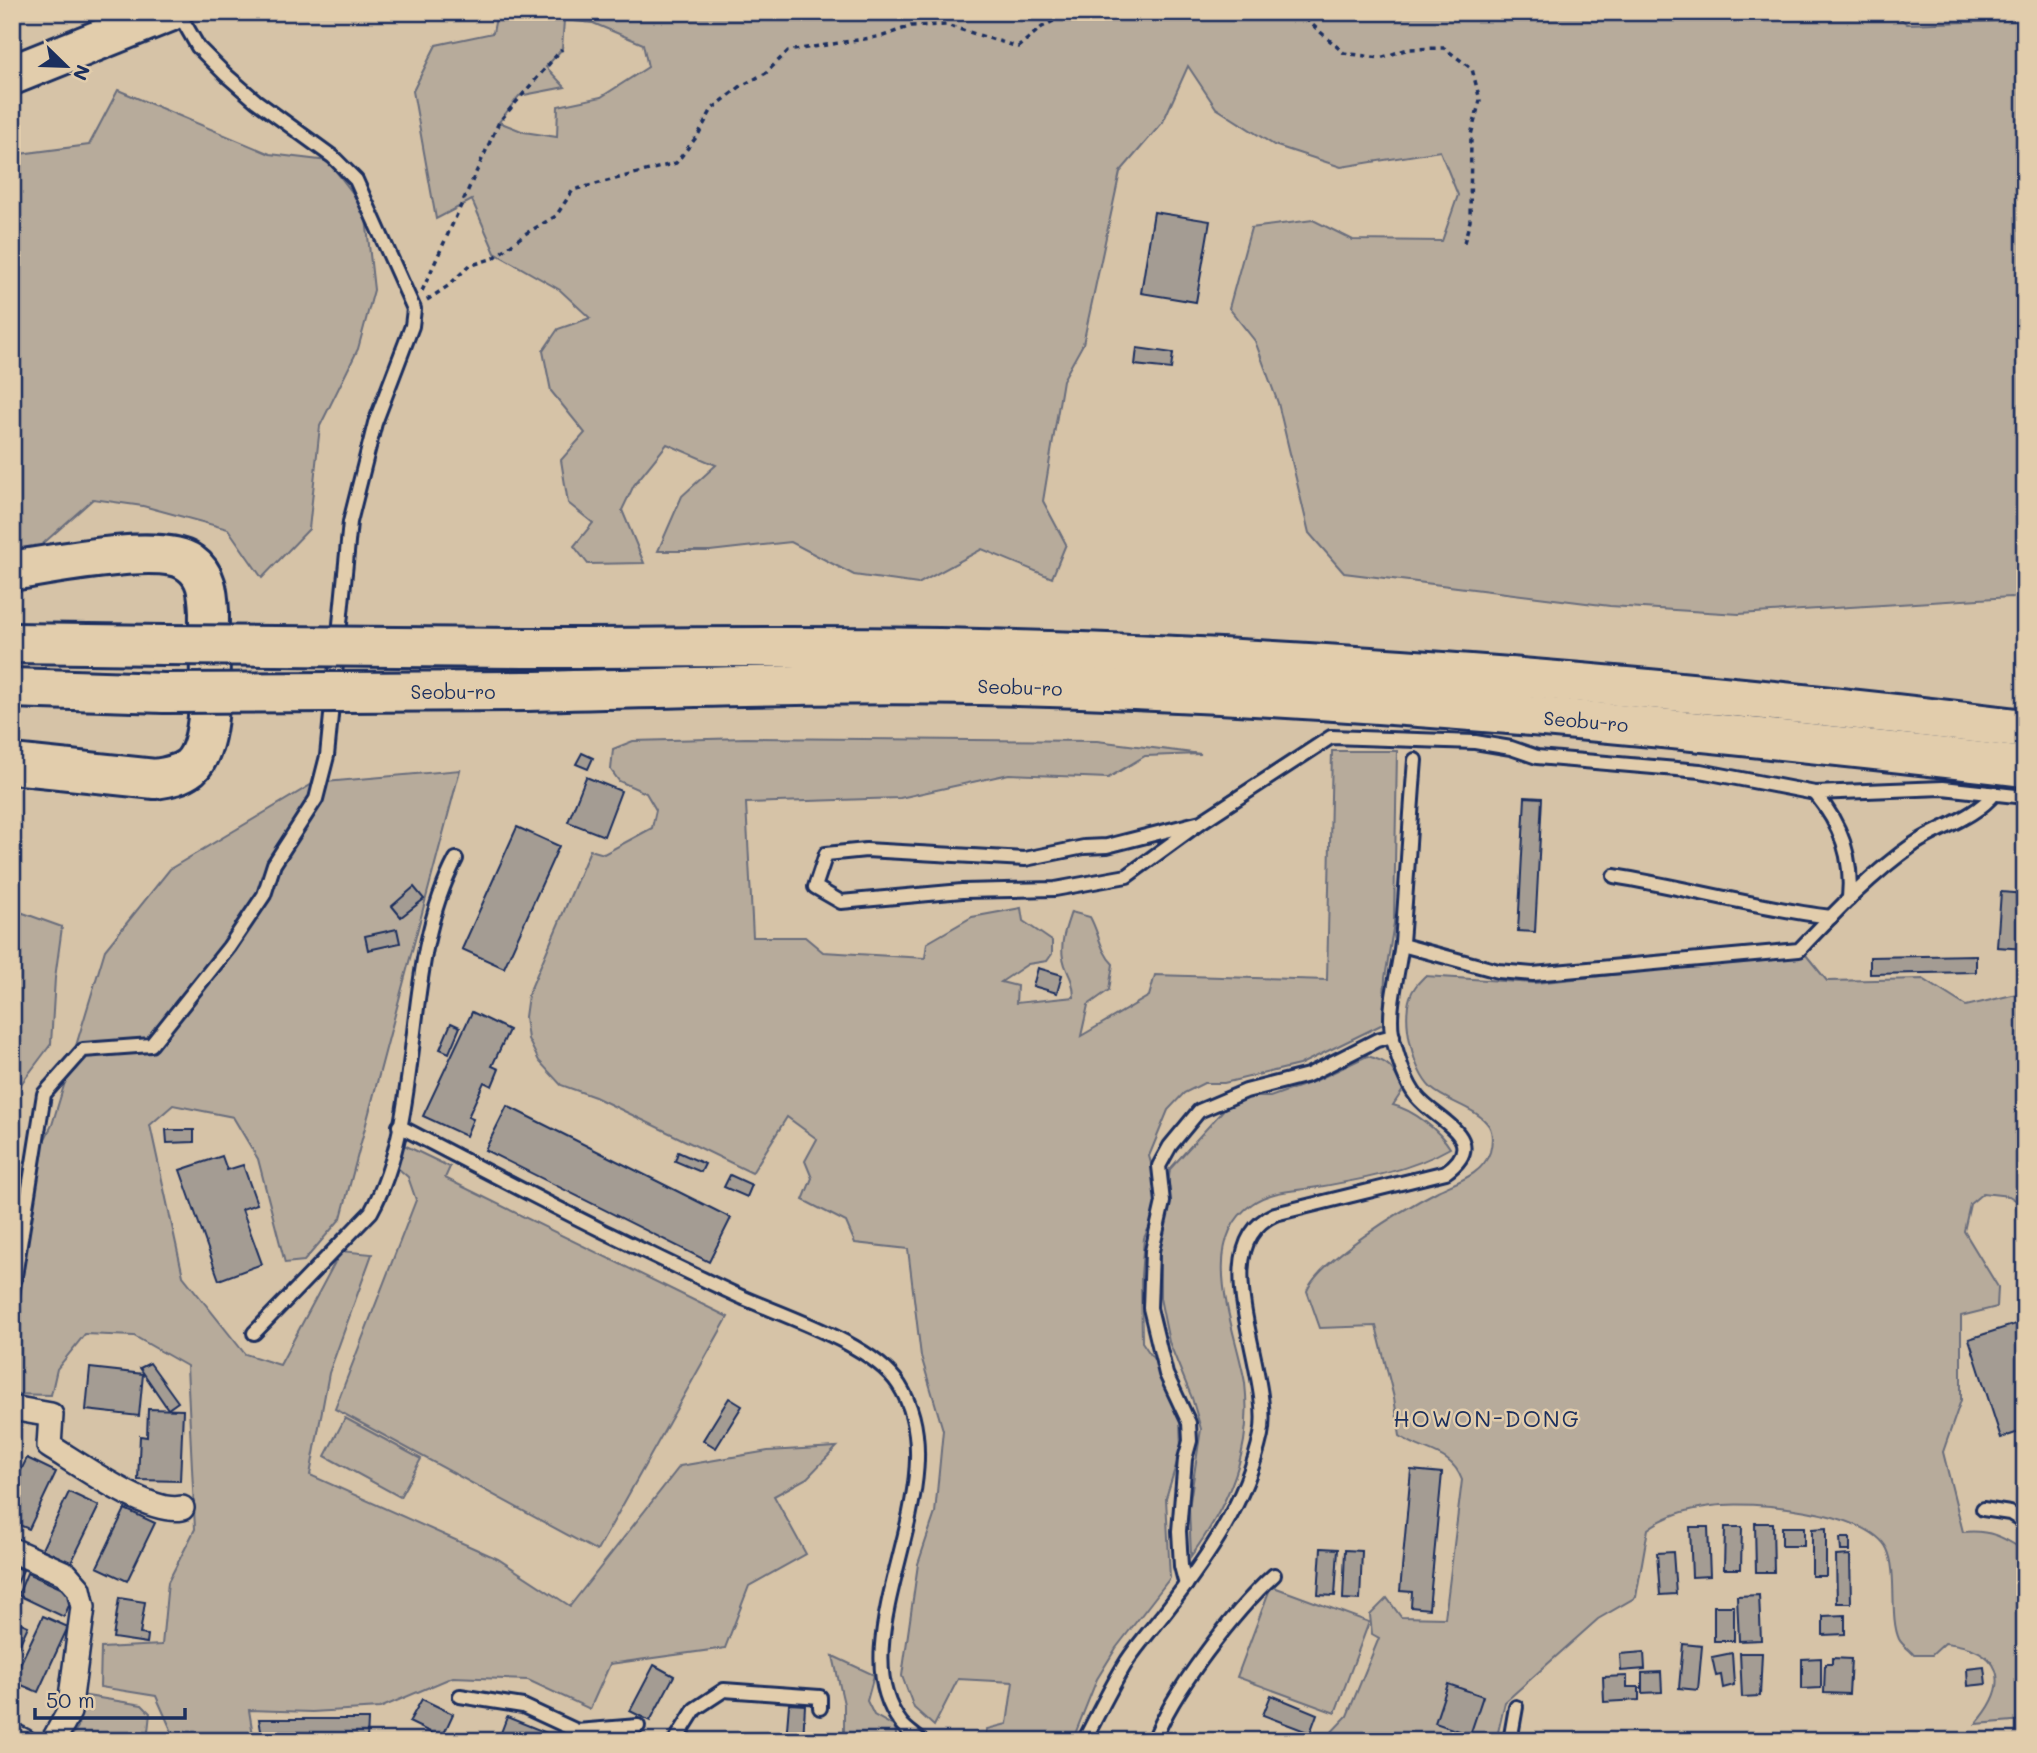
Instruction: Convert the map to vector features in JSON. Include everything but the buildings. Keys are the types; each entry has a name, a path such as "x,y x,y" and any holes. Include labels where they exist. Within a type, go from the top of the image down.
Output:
{"highway":[{"path":"12,75 169,12"},
{"path":"12,571 122,556 169,555 185,560 201,575 208,594 209,612 207,728 200,754 192,765 170,777 155,779 12,764"},
{"name":"Seobu-ro","path":"16,642 526,648 978,649 1304,663 1623,684 2025,729"},
{"name":"Seobu-ro","path":"12,688 164,693 980,685 1308,699 1609,722 2025,767"}],"street":[{"path":"12,1408 51,1415 49,1446 149,1503 169,1511 182,1508"},
{"path":"12,1550 66,1574 79,1588 83,1607 69,1712 53,1741"},
{"path":"12,1735 24,1741"}],"lane":[{"path":"12,1295 44,1094 83,1050 151,1045 229,947 264,895 274,864 316,799 327,756 350,522 375,423 412,326 414,309 356,180 333,157 256,101 226,75 198,47 178,12"},
{"path":"1201,822 1107,846 1084,847 1025,859 866,850 826,854 815,887 841,902 962,891 1055,889 1127,876 1201,822 1331,737 1475,742 1511,748 1548,759 1700,771 1815,793 1943,788 2025,797"},
{"path":"1084,1741 1128,1660 1186,1585 1232,1516 1261,1434 1263,1404 1260,1375 1241,1291 1240,1272 1247,1239 1262,1220 1275,1214 1446,1171 1455,1165 1463,1148 1462,1139 1455,1130 1418,1099 1409,1085 1392,1036 1393,1003 1402,945 1415,760"},
{"path":"1815,793 1834,816 1841,832 1849,870 1849,899"},
{"path":"1402,945 1498,971 1533,974 1799,950 1849,899 1913,845 1986,804 1995,793"},
{"path":"254,1333 371,1212 385,1181 399,1126 433,911 456,859"},
{"path":"1614,876 1671,885 1748,905 1831,916"},
{"path":"1186,1585 1181,1566 1179,1531 1185,1459 1190,1441 1189,1423 1166,1374 1150,1308 1152,1251 1163,1202 1159,1166 1170,1146 1199,1111 1236,1095 1307,1075 1377,1040 1392,1036"},
{"path":"399,1126 600,1230 739,1296 826,1333 888,1371 909,1404 917,1446 915,1491 885,1618 884,1675 888,1697 901,1723 921,1741"},
{"path":"1983,1508 2010,1513 2025,1522"},
{"path":"1154,1741 1165,1714 1193,1672 1258,1590 1274,1575"},
{"path":"675,1741 695,1709 724,1690 820,1697 820,1708"},
{"path":"460,1696 523,1706 574,1736 638,1726"},
{"path":"1510,1741 1516,1707"}],"path":[{"path":"414,309 449,286 469,266 494,258 525,234 556,216 573,190 676,163 698,135 712,109 741,86 766,73 788,51 883,36 911,26 946,25 1018,47 1042,27 1071,12"},
{"path":"1298,12 1344,53 1380,58 1408,50 1444,48 1472,69 1480,100 1471,135 1470,222 1463,246"},
{"path":"414,309 499,122 562,49"}],"shaded area":[{"path":"497,12 1893,12 1907,24 2025,20 2025,601 2011,597 1739,614 1610,606 1344,573 1309,533 1278,403 1255,341 1229,308 1251,228 1313,220 1353,240 1442,241 1458,195 1440,151 1341,167 1274,145 1216,108 1188,66 1163,122 1120,172 1083,344 1063,380 1043,501 1066,544 1052,578 982,549 918,584 854,575 791,542 710,551 658,551 682,496 716,465 667,444 634,485 622,510 644,563 588,564 574,546 593,523 568,503 561,460 585,433 551,391 543,351 558,329 590,318 560,290 495,253 472,200 436,219 413,91 436,45 493,33","holes":["564,20 593,23 643,44 648,67 601,97 558,106 557,137 524,132 499,122 519,96 565,87 546,67 562,49"]},
{"path":"118,90 270,154 328,161 365,209 374,290 358,349 320,426 309,529 262,578 228,529 143,506 93,499 27,558 12,556 12,155 89,145"},
{"path":"745,738 1097,741 1201,754 1145,756 1108,778 1009,774 900,798 746,803 753,937 805,937 823,952 925,958 927,943 972,917 1021,908 1023,921 1052,941 1052,954 1047,961 1028,964 1001,982 1017,986 1016,1003 1074,997 1063,958 1064,935 1071,912 1090,917 1105,953 1113,964 1109,990 1088,1005 1081,1036 1149,996 1155,975 1327,980 1332,751 1397,751 1394,923 1385,978 1383,1024 1299,1065 1224,1083 1204,1083 1184,1093 1168,1110 1149,1156 1159,1192 1153,1219 1144,1238 1141,1276 1142,1342 1157,1364 1180,1421 1181,1449 1166,1498 1170,1578 1116,1648 1097,1679 1075,1734 1062,1741 984,1741 987,1729 1007,1724 1013,1682 958,1679 934,1726 914,1708 902,1676 918,1564 935,1513 943,1430 921,1356 908,1249 855,1243 846,1222 803,1200 812,1178 805,1161 817,1139 787,1117 752,1173 595,1097 561,1085 539,1061 528,1039 525,1017 528,995 590,850 604,854 652,828 656,810 646,793 619,781 611,770 613,749 633,741"},
{"path":"460,770 341,1218 304,1261 285,1263 258,1159 233,1117 173,1105 150,1125 183,1276 245,1354 280,1365 341,1251 372,1254 329,1373 310,1475 498,1559 570,1606 680,1466 768,1451 837,1447 807,1478 774,1496 806,1554 749,1586 725,1648 610,1664 590,1709 528,1680 453,1677 380,1708 312,1712 249,1710 254,1741 176,1741 156,1696 100,1687 101,1648 162,1645 168,1582 195,1529 187,1366 134,1336 85,1334 57,1369 51,1395 12,1394 12,1205 52,1125 105,950 170,869 314,783"},
{"path":"12,909 62,927 55,978 51,1044 12,1096"},
{"path":"1806,955 1827,981 1923,979 1966,1006 2025,992 2025,1206 2009,1196 1983,1193 1970,1204 1964,1231 1998,1287 1997,1307 1961,1316 1961,1400 1943,1452 1963,1532 1996,1535 2025,1551 2025,1720 1976,1724 1988,1709 1997,1681 1996,1670 1990,1660 1979,1652 1945,1643 1932,1655 1914,1655 1902,1643 1894,1619 1890,1559 1887,1549 1876,1536 1857,1525 1807,1511 1729,1505 1678,1513 1648,1529 1636,1597 1598,1619 1505,1702 1496,1741 1323,1741 1347,1716 1379,1638 1372,1634 1370,1615 1387,1598 1401,1617 1445,1618 1462,1480 1457,1470 1444,1457 1400,1436 1394,1398 1376,1326 1320,1328 1307,1291 1315,1279 1345,1250 1404,1210 1474,1173 1490,1152 1492,1142 1489,1126 1477,1114 1431,1088 1419,1070 1414,1058 1407,1019 1414,988 1425,976 1535,983"},
{"path":"1367,1056 1386,1064 1397,1076 1403,1090 1393,1105 1409,1111 1425,1122 1450,1148 1419,1163 1386,1173 1268,1196 1252,1204 1235,1221 1226,1241 1224,1288 1245,1383 1245,1434 1231,1487 1209,1530 1191,1556 1189,1508 1201,1429 1192,1398 1169,1342 1160,1298 1160,1244 1170,1169 1226,1107 1246,1097 1270,1097 1315,1081"},
{"path":"400,1143 450,1167 445,1178 728,1317 597,1551 335,1409 416,1200 408,1177 392,1163"},
{"path":"345,1418 421,1459 400,1497 325,1456"},
{"path":"1271,1586 1369,1622 1335,1713 1237,1677"},
{"path":"833,1656 874,1675 867,1701 874,1715 895,1727 897,1741 848,1741 844,1736 844,1704"},
{"path":"81,1695 142,1705 150,1713 147,1741 68,1741 78,1727"}],"district":[{"name":"HOWON-DONG","path":"1487,1418"}]}
